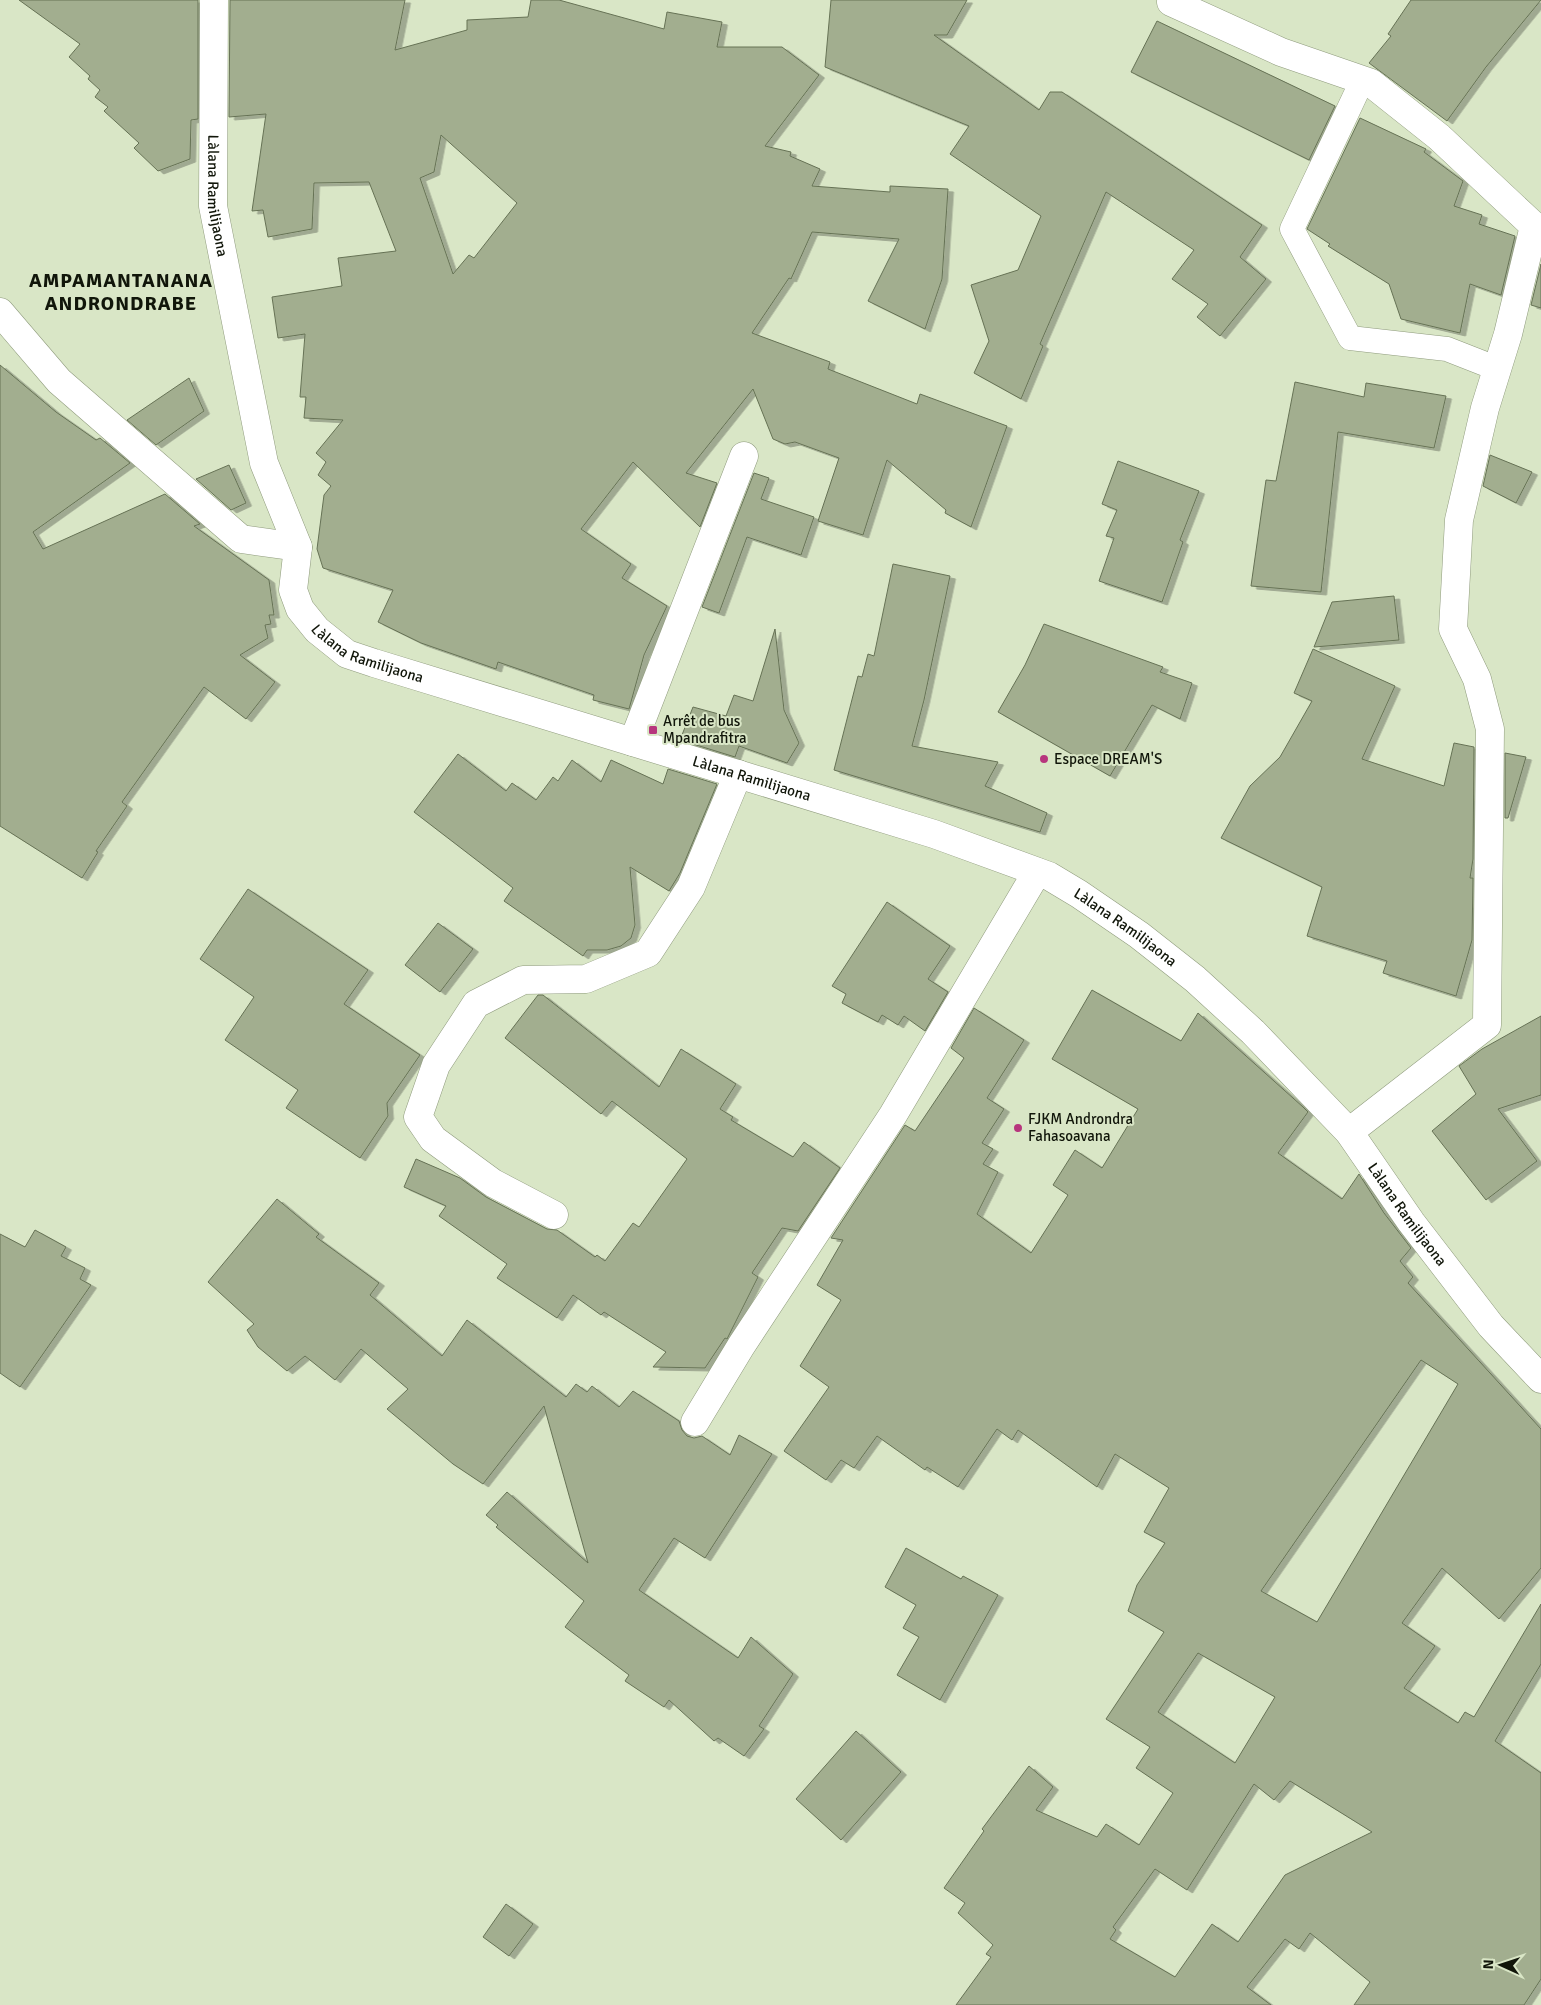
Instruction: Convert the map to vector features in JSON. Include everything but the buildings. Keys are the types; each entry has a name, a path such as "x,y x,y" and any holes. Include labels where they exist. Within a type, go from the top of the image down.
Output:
{"street":[{"name":"Làlana Ramilijaona","path":"214,0 213,206 264,463 298,547 293,590 300,609 317,630 347,654 934,834 1049,876 1079,894 1139,935 1195,979 1253,1032 1349,1132 1411,1222 1491,1326 1541,1379"},
{"path":"1170,1 1281,52 1371,84 1439,137 1534,226 1498,369 1485,408 1459,520 1453,629 1477,679 1490,729 1486,1025 1349,1132"},
{"path":"0,312 59,382 241,539 298,547"},
{"path":"632,742 744,456"},
{"path":"554,1214 493,1183 432,1139 418,1117 436,1065 476,1004 523,980 586,979 648,953 691,888 738,774"},
{"path":"695,1422 741,1346 893,1115 1037,872"}],"lane":[{"path":"1362,80 1292,229 1350,338 1447,349 1498,369"}],"place":[{"name":"Arrêt de bus Mpandrafitra","path":"653,730"},
{"name":"Espace DREAM'S","path":"1044,759"},
{"name":"FJKM Androndra Fahasoavana","path":"1018,1128"}],"district":[{"name":"AMPAMANTANANA ANDRONDRABE","path":"121,292"}]}
